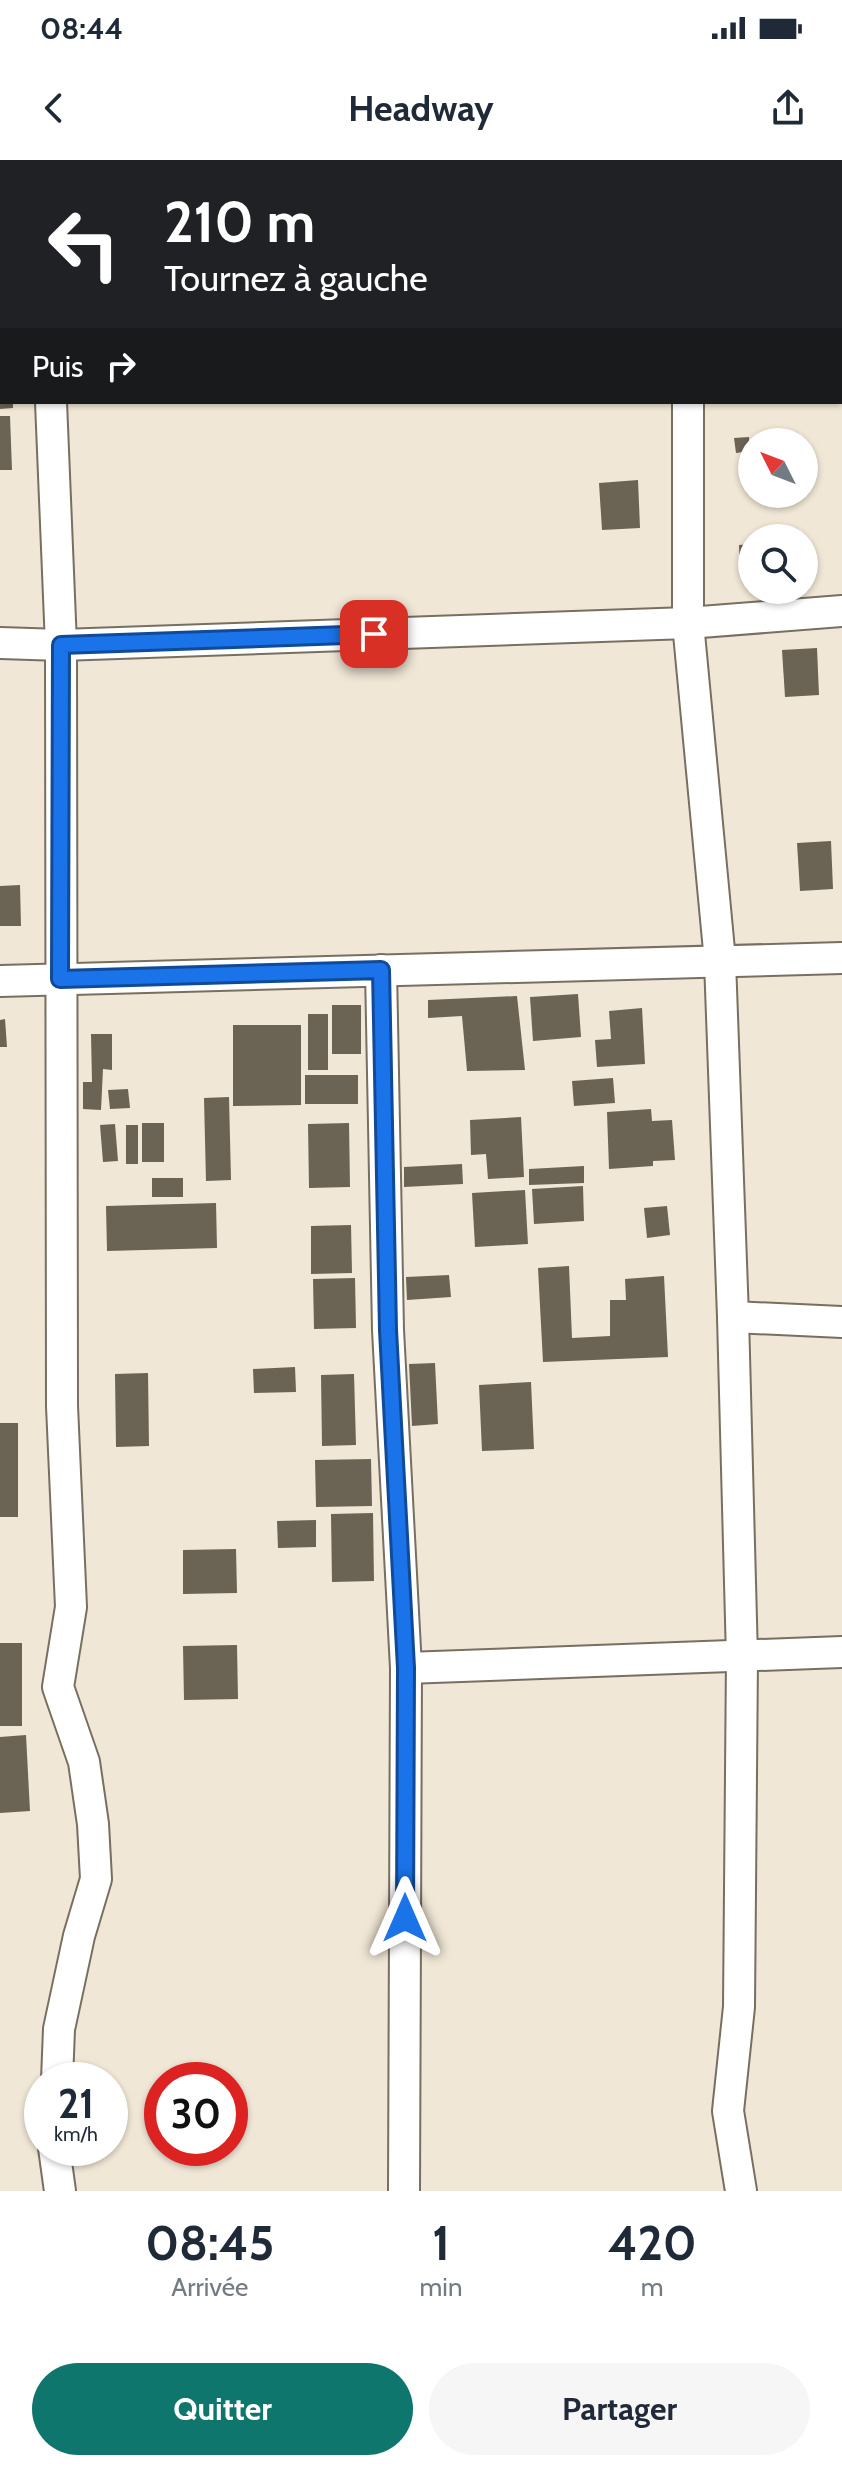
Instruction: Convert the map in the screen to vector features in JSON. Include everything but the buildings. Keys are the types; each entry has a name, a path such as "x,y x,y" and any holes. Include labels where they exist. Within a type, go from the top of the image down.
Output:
{"street":[{"path":"51,404 61,645 62,1406 71,1607 58,1687 84,1762 93,1824 96,1879 79,1936 59,2029 58,2062"},
{"path":"688,404 688,623 720,961 733,1317 742,1658 739,2007 728,2111 741,2191"},
{"path":"0,643 61,645 688,623 842,611"},
{"path":"0,981 842,958"},
{"path":"381,970 388,1330 406,1668 404,2191"},
{"path":"733,1317 842,1322"},
{"path":"406,1668 842,1652"},
{"path":"57,2166 60,2191"}],"route":[{"path":"374,634 61,645 60,979 381,970 388,1330 406,1668 405,1918"}]}
